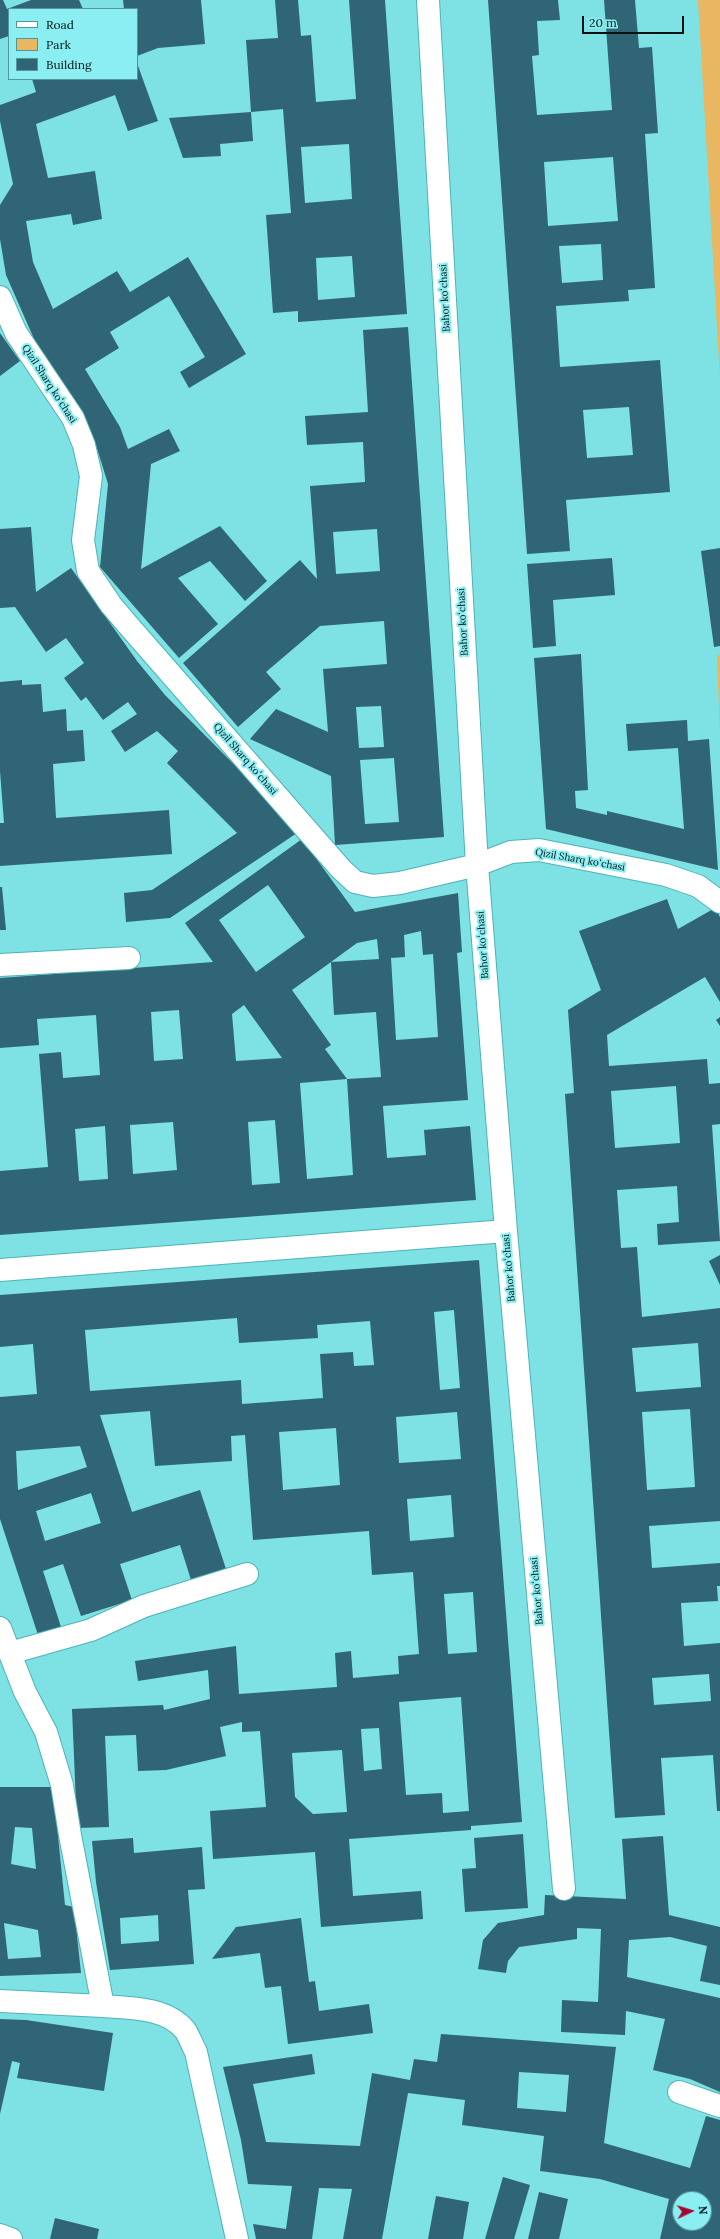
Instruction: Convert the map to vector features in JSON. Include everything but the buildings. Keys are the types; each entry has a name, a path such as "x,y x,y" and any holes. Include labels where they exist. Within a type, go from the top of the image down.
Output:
{"street":[{"name":"Bahor koʻchasi","path":"428,0 477,864 506,1231 564,1889"},
{"name":"Qizil Sharq koʻchasi","path":"0,297 16,334 73,418 84,444 91,476 83,540 88,571 111,605 335,863 355,882 373,886 400,883 477,864 511,852 539,850 666,875 698,886 720,902"},
{"path":"0,965 129,958"},
{"path":"0,1270 506,1231"},
{"path":"10,1654 91,1630 144,1606 247,1574"},
{"path":"0,1628 25,1692 46,1732 62,1785 70,1835 103,2006"},
{"path":"0,2001 142,2008 168,2017 184,2030 196,2052 237,2239"},
{"path":"679,2092 720,2106"},
{"path":"0,2235 11,2239"}],"green space":[{"path":"698,0 720,0 720,379"},
{"path":"717,655 720,655 720,736"}]}
